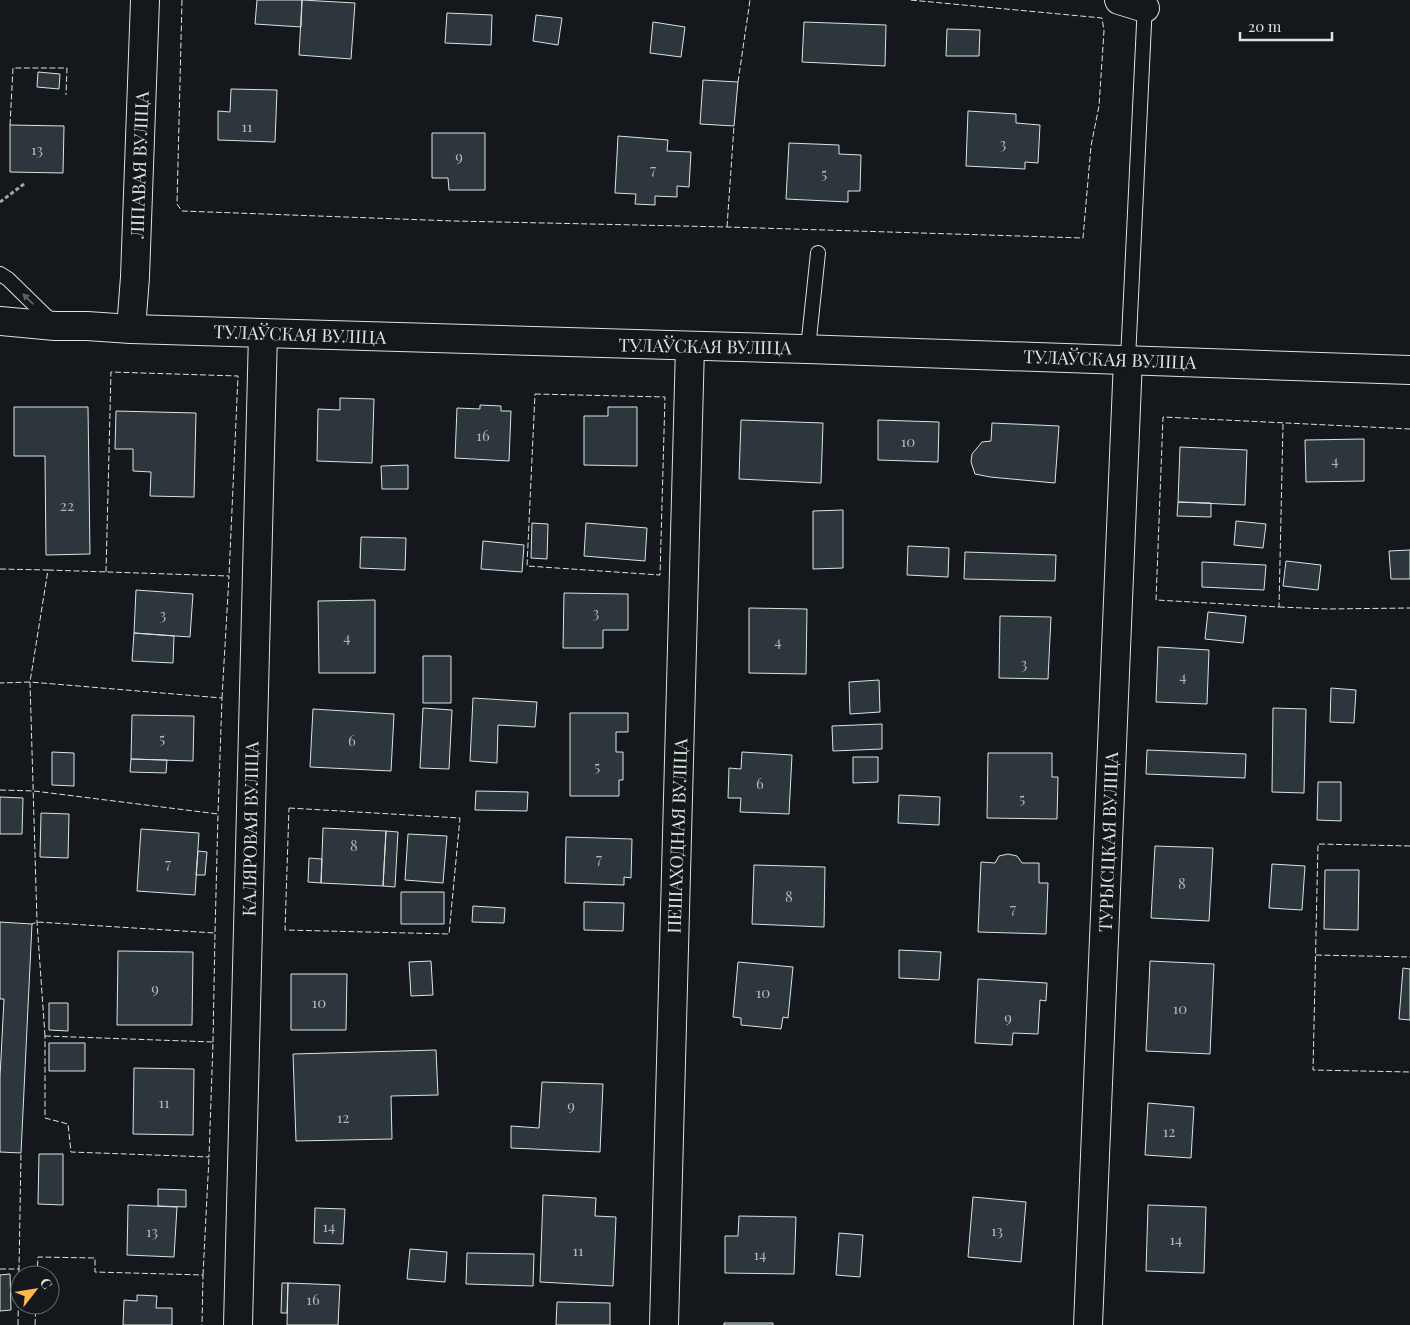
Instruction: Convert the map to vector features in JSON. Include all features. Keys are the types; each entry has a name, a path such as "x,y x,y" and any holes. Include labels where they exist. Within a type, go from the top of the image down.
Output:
{"street":[{"name":"ЛІПАВАЯ ВУЛІЦА","path":"131,329 135,277 145,0"},
{"path":"1119,0 1145,4"},
{"name":"ТУЛАЎСКАЯ ВУЛІЦА","path":"0,321 55,326 131,329 808,348 1410,370"},
{"name":"КАЛЯРОВАЯ ВУЛІЦА","path":"238,1325 262,333"},
{"name":"ПЕШАХОДНАЯ ВУЛІЦА","path":"664,1325 690,346"},
{"name":"ТУРЫСЦКАЯ ВУЛІЦА","path":"1088,1325 1128,359"}],"lane":[{"path":"1128,359 1145,4"},
{"path":"808,348 818,254"},
{"path":"0,274 8,279 55,326"}],"path":[{"path":"0,202 24,184"}],"building":[{"path":"257,0 302,0 301,27 255,24"},
{"path":"302,0 355,3 351,59 299,55"},
{"path":"447,13 492,15 491,45 445,43"},
{"path":"536,15 562,18 558,45 533,41"},
{"path":"653,22 685,27 681,57 650,53"},
{"path":"804,22 886,25 885,66 802,62"},
{"path":"947,29 980,30 979,56 946,56"},
{"path":"38,72 60,74 59,89 37,87"},
{"path":"703,80 738,82 734,126 700,124"},
{"path":"231,89 277,90 275,142 218,140 218,111 230,112"},
{"path":"968,111 1016,114 1016,123 1040,125 1038,163 1025,162 1025,169 966,166"},
{"path":"10,125 64,126 63,173 10,172"},
{"path":"432,133 485,133 485,190 449,190 448,178 432,178"},
{"path":"618,136 668,140 667,151 691,152 689,187 677,186 677,197 655,196 655,205 635,204 636,194 615,193"},
{"path":"789,143 839,145 839,154 861,155 860,191 848,191 848,202 786,199"},
{"path":"340,398 374,399 372,463 317,461 318,409 340,410"},
{"path":"480,405 501,406 501,411 511,411 509,461 455,458 457,408 480,409"},
{"path":"14,407 88,407 90,554 46,555 45,456 14,456"},
{"path":"608,407 637,407 637,466 584,465 584,416 608,416"},
{"path":"116,411 196,413 194,497 150,496 151,472 133,471 133,449 115,449"},
{"path":"741,420 823,423 821,483 739,479"},
{"path":"878,420 939,422 938,462 878,460"},
{"path":"992,423 1059,426 1055,483 975,474 971,462 972,454 982,442 991,441"},
{"path":"1364,439 1364,481 1306,482 1305,440"},
{"path":"1180,447 1247,450 1245,505 1178,502"},
{"path":"408,465 408,489 382,489 381,466"},
{"path":"1178,502 1211,503 1211,517 1177,516"},
{"path":"843,510 843,568 813,569 813,511"},
{"path":"1236,521 1266,524 1263,548 1234,545"},
{"path":"532,523 548,524 547,559 531,558"},
{"path":"586,523 647,528 645,561 584,556"},
{"path":"361,537 406,538 405,570 360,568"},
{"path":"483,541 524,545 522,572 481,569"},
{"path":"908,546 949,548 948,577 907,575"},
{"path":"1410,550 1410,579 1391,579 1389,551"},
{"path":"965,552 1056,555 1055,581 964,579"},
{"path":"1286,561 1321,565 1318,590 1283,586"},
{"path":"1202,562 1266,565 1264,590 1202,587"},
{"path":"136,590 193,594 190,637 134,633"},
{"path":"564,593 628,594 628,630 603,630 603,648 563,648"},
{"path":"375,600 375,673 319,673 318,601"},
{"path":"749,608 807,609 806,674 749,673"},
{"path":"1208,612 1246,616 1243,643 1205,639"},
{"path":"1000,616 1051,617 1048,679 999,678"},
{"path":"134,633 174,636 173,663 132,661"},
{"path":"1158,647 1209,650 1207,704 1156,702"},
{"path":"423,656 451,656 451,703 423,703"},
{"path":"879,680 880,712 850,714 849,682"},
{"path":"1331,688 1356,690 1354,723 1330,722"},
{"path":"473,698 537,702 535,727 498,725 497,763 470,761"},
{"path":"423,708 452,710 449,769 420,768"},
{"path":"1273,708 1306,709 1304,793 1272,792"},
{"path":"313,709 394,714 391,771 310,767"},
{"path":"570,713 628,713 628,732 616,732 616,752 623,752 623,780 619,780 619,796 570,796"},
{"path":"132,715 194,716 193,761 131,759"},
{"path":"882,724 882,749 833,751 832,726"},
{"path":"1147,750 1246,754 1245,778 1146,774"},
{"path":"52,752 74,753 74,786 52,785"},
{"path":"742,752 792,755 789,814 740,812 741,798 728,798 729,768 741,769"},
{"path":"988,753 1052,753 1052,777 1058,777 1057,819 987,818"},
{"path":"853,757 878,757 878,782 853,783"},
{"path":"131,759 167,760 166,773 130,772"},
{"path":"1318,782 1341,782 1341,821 1317,820"},
{"path":"476,791 528,792 527,811 475,810"},
{"path":"899,795 940,797 939,825 898,823"},
{"path":"0,797 23,798 22,834 0,834"},
{"path":"41,813 69,814 68,858 40,857"},
{"path":"323,828 386,831 383,886 321,883"},
{"path":"141,829 199,833 195,895 137,891"},
{"path":"386,831 398,832 395,887 383,886"},
{"path":"408,834 447,836 443,883 405,880"},
{"path":"566,837 632,839 631,878 624,877 624,885 565,883"},
{"path":"1155,846 1213,848 1209,921 1151,918"},
{"path":"198,851 207,852 205,875 196,875"},
{"path":"1008,854 1017,856 1022,863 1039,863 1039,883 1048,883 1046,934 978,932 981,862 995,863 999,856"},
{"path":"309,858 322,859 321,883 308,882"},
{"path":"1272,864 1305,866 1302,910 1269,908"},
{"path":"754,865 825,867 824,927 752,924"},
{"path":"1325,870 1359,870 1358,930 1324,929"},
{"path":"401,892 444,892 444,924 401,924"},
{"path":"584,902 624,903 623,931 584,930"},
{"path":"473,906 505,908 504,923 472,922"},
{"path":"0,922 32,924 21,1153 0,1152 0,1077 4,999 0,999"},
{"path":"899,950 941,952 939,980 899,978"},
{"path":"118,951 193,952 192,1025 117,1025"},
{"path":"431,961 433,995 411,996 409,962"},
{"path":"1150,961 1214,964 1210,1054 1146,1051"},
{"path":"738,962 793,967 788,1018 783,1017 781,1029 741,1025 741,1018 733,1017"},
{"path":"1403,968 1410,969 1410,1020 1399,1019"},
{"path":"291,974 347,974 346,1030 291,1030"},
{"path":"978,979 1047,983 1046,1001 1040,1000 1038,1034 1013,1033 1012,1045 975,1043"},
{"path":"49,1003 68,1003 68,1031 49,1030"},
{"path":"49,1043 85,1043 85,1071 49,1071"},
{"path":"436,1050 438,1095 391,1096 392,1139 296,1141 293,1054"},
{"path":"134,1068 194,1069 193,1135 133,1134"},
{"path":"542,1082 603,1084 600,1152 511,1148 511,1126 539,1128"},
{"path":"1148,1103 1194,1107 1191,1158 1145,1155"},
{"path":"39,1154 63,1154 63,1205 38,1204"},
{"path":"158,1189 186,1190 186,1207 158,1206"},
{"path":"543,1195 596,1198 595,1216 616,1217 613,1286 540,1282"},
{"path":"973,1197 1026,1202 1021,1262 968,1257"},
{"path":"128,1205 177,1207 174,1257 127,1255"},
{"path":"1148,1205 1206,1207 1204,1273 1146,1271"},
{"path":"315,1208 345,1209 343,1244 314,1243"},
{"path":"739,1216 796,1217 794,1274 725,1273 725,1236 738,1236"},
{"path":"839,1233 863,1235 860,1277 836,1275"},
{"path":"410,1249 447,1252 445,1282 407,1279"},
{"path":"467,1253 534,1254 533,1286 466,1284"},
{"path":"10,1274 10,1310 0,1311 0,1275"},
{"path":"282,1283 288,1283 287,1313 281,1313"},
{"path":"288,1283 340,1285 338,1325 287,1325"},
{"path":"137,1295 157,1296 156,1308 172,1308 172,1325 123,1325 124,1300 137,1301"},
{"path":"557,1302 610,1303 610,1325 556,1325"},
{"path":"724,1323 773,1323 773,1325 724,1325"}],"fence":[{"path":"182,0 177,204 182,211 454,221 1083,238 1091,146 1099,106 1104,31 1102,18 910,0"},
{"path":"738,82 750,0"},
{"path":"10,125 13,68 67,68 66,95"},
{"path":"727,227 734,126"},
{"path":"106,572 111,372 238,376 229,576"},
{"path":"535,394 665,397 660,575 527,566 535,394"},
{"path":"1283,424 1279,607 1156,600 1163,417 1410,429"},
{"path":"0,569 48,570 30,682 0,683"},
{"path":"48,570 229,576 222,698"},
{"path":"1279,607 1328,609 1410,608"},
{"path":"45,1036 37,922 30,682 222,698 218,814"},
{"path":"0,790 34,791 218,814 215,933 37,922 32,924"},
{"path":"289,808 460,818 449,934 285,930 289,808"},
{"path":"1410,846 1318,844 1313,1070 1410,1072"},
{"path":"213,1042 215,933"},
{"path":"1316,955 1410,957"},
{"path":"45,1036 213,1042 209,1157 71,1152 68,1124 45,1118 45,1036"},
{"path":"0,1269 19,1269 21,1153"},
{"path":"203,1275 209,1157"},
{"path":"38,1265 38,1257 95,1258 95,1272 203,1275 202,1325"},
{"path":"18,1315 18,1325"},
{"path":"35,1325 36,1315"}]}
